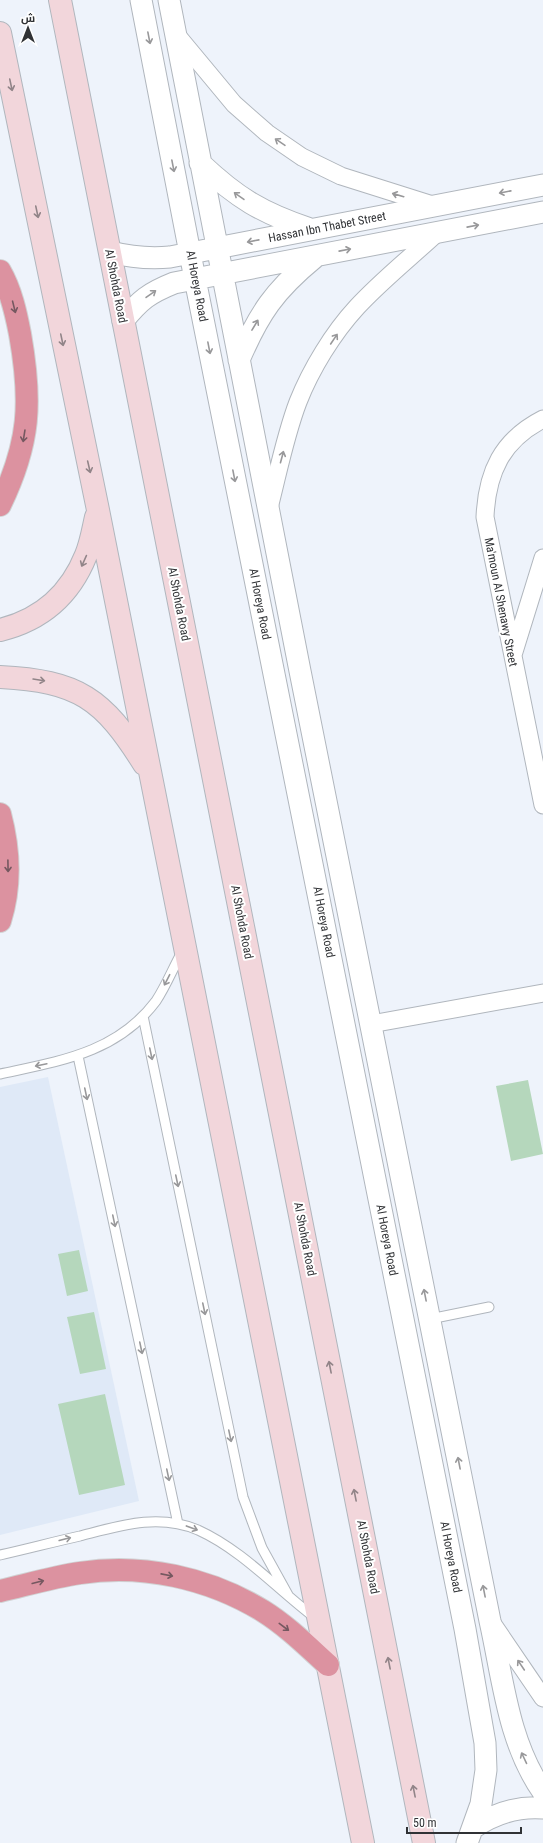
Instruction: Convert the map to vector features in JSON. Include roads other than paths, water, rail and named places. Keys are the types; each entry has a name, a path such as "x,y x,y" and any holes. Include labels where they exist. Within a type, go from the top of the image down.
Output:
{"highway":[{"path":"0,271 12,298 26,371 28,394 26,425 18,463 0,505"},
{"path":"0,814 7,851 8,872 6,894 0,920"},
{"path":"0,1591 80,1573 107,1570 142,1571 188,1579 240,1598 263,1612 286,1627 328,1665"}],"main road":[{"name":"Al Shohda Road","path":"60,0 424,1843"},
{"path":"0,33 151,774 363,1843"},
{"path":"0,630 27,622 41,614 64,594 86,555 98,510"},
{"path":"0,678 50,682 79,693 105,712 123,732 151,774"}],"street":[{"name":"Al Horeya Road","path":"141,0 195,279 465,1629 485,1743 484,1784 481,1804 470,1836"},
{"path":"169,0 268,508 490,1621 515,1737 530,1771 543,1792"},
{"path":"175,32 234,104 267,133 302,157 341,176 436,206"},
{"path":"200,163 224,186 251,205 281,219 312,230"},
{"name":"Hassan Ibn Thabet Street","path":"110,252 130,257 150,259 170,257 543,185"},
{"path":"123,321 138,303 155,291 174,284 543,212"},
{"path":"268,508 299,402 323,356 357,308 386,278 438,232"},
{"path":"239,360 252,330 269,302 291,277 317,256"},
{"name":"Ma'moun Al Shenawy Street","path":"543,419 531,425 514,439 501,456 491,475 486,495 485,517 488,538 543,805"},
{"path":"513,658 543,558"},
{"path":"371,1024 543,993"},
{"path":"465,1629 479,1628 490,1621"},
{"path":"490,1621 543,1698"},
{"path":"485,1743 499,1734 515,1737"},
{"path":"470,1836 484,1821 506,1811 519,1808 543,1808"}],"lane":[{"path":"0,1074 78,1056 113,1040 143,1016 166,984 185,946"},
{"path":"143,1016 243,1497 262,1548 288,1595"},
{"path":"78,1056 178,1524"},
{"path":"430,1319 489,1307"},
{"path":"0,1555 132,1523 155,1521 178,1524 208,1535 254,1567 319,1621"}]}
